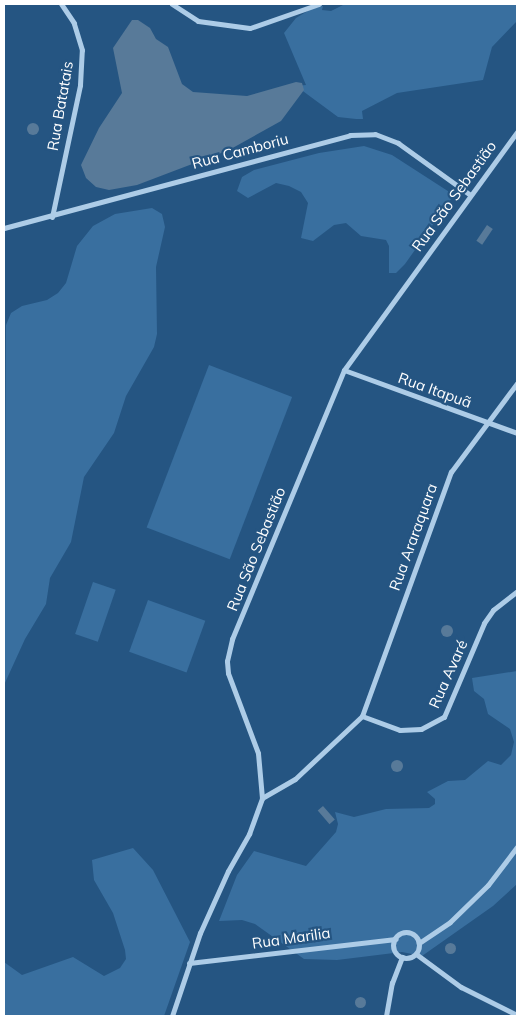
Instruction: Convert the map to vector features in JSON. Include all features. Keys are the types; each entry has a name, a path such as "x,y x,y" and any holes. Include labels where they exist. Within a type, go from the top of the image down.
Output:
{"street":[{"name":"Rua Batatais","path":"52,217 80,85 82,50 74,23 61,4"},
{"path":"172,4 198,21 250,28 319,4"},
{"name":"Rua São Sebastião","path":"172,1016 189,963 213,901 249,834 262,798 258,754 232,688 227,660 232,639 344,370 469,194 517,132"},
{"name":"Rua Camboriu","path":"4,228 52,217 341,138 376,134 398,143 469,194"},
{"name":"Rua Itapuã","path":"344,370 517,433"},
{"name":"Rua Araraquara","path":"362,716 448,479 517,383"},
{"name":"Rua Avaré","path":"362,716 400,730 420,730 444,717 484,623 493,610 517,591"},
{"path":"262,798 294,780 362,716"},
{"path":"416,954 419,943 450,922 488,885 517,847"},
{"path":"402,958 395,952 396,938 409,933 419,943"},
{"name":"Rua Marilia","path":"189,963 396,938"},
{"path":"402,958 416,954"},
{"path":"416,954 461,987 510,1014 517,1015"},
{"path":"386,1016 392,983 402,958"}],"shaded area":[{"path":"345,4 517,4 517,21 492,47 483,80 397,93 362,111 363,119 356,119 338,117 296,86 306,85 284,33 296,18 311,9 323,6 322,10 331,11"},
{"path":"132,20 138,20 150,28 156,39 168,47 182,84 193,92 247,96 296,82 302,83 304,90 281,121 229,150 137,185 109,190 96,187 86,178 81,165 99,128 122,93 113,48"},
{"path":"33,123 39,129 33,135 27,129"},
{"path":"364,146 392,155 454,195 405,264 396,273 389,273 389,246 386,240 361,236 346,223 334,225 313,241 301,238 308,203 301,192 289,186 276,183 248,198 237,191 242,177 254,170 319,153"},
{"path":"152,208 162,214 165,227 156,267 157,334 154,347 126,396 114,433 84,477 71,542 50,578 46,604 25,639 4,685 6,325 11,313 22,306 47,300 58,293 66,283 77,246 93,226 115,214"},
{"path":"487,225 493,229 482,245 476,241"},
{"path":"209,365 292,397 230,559 147,527"},
{"path":"93,582 116,590 98,642 75,634"},
{"path":"148,600 205,621 187,673 129,652"},
{"path":"445,625 449,625 453,631 449,637 445,637 441,633 441,629"},
{"path":"517,671 517,884 493,906 422,956 402,952 337,960 304,959 255,924 242,920 219,921 237,875 254,851 306,866 336,832 338,824 335,812 354,817 386,809 429,808 435,804 435,799 427,792 448,781 465,780 488,761 501,765 511,755 514,742 510,729 488,714 484,699 474,691 472,678"},
{"path":"397,760 403,766 397,772 391,766"},
{"path":"323,806 335,820 330,824 318,811"},
{"path":"133,848 153,870 190,942 164,1016 4,1016 4,962 22,975 73,957 104,976 120,968 126,959 125,950 113,913 94,880 92,860"},
{"path":"450,942 456,948 450,954 444,948"},
{"path":"360,996 366,1002 360,1008 354,1002"}]}
